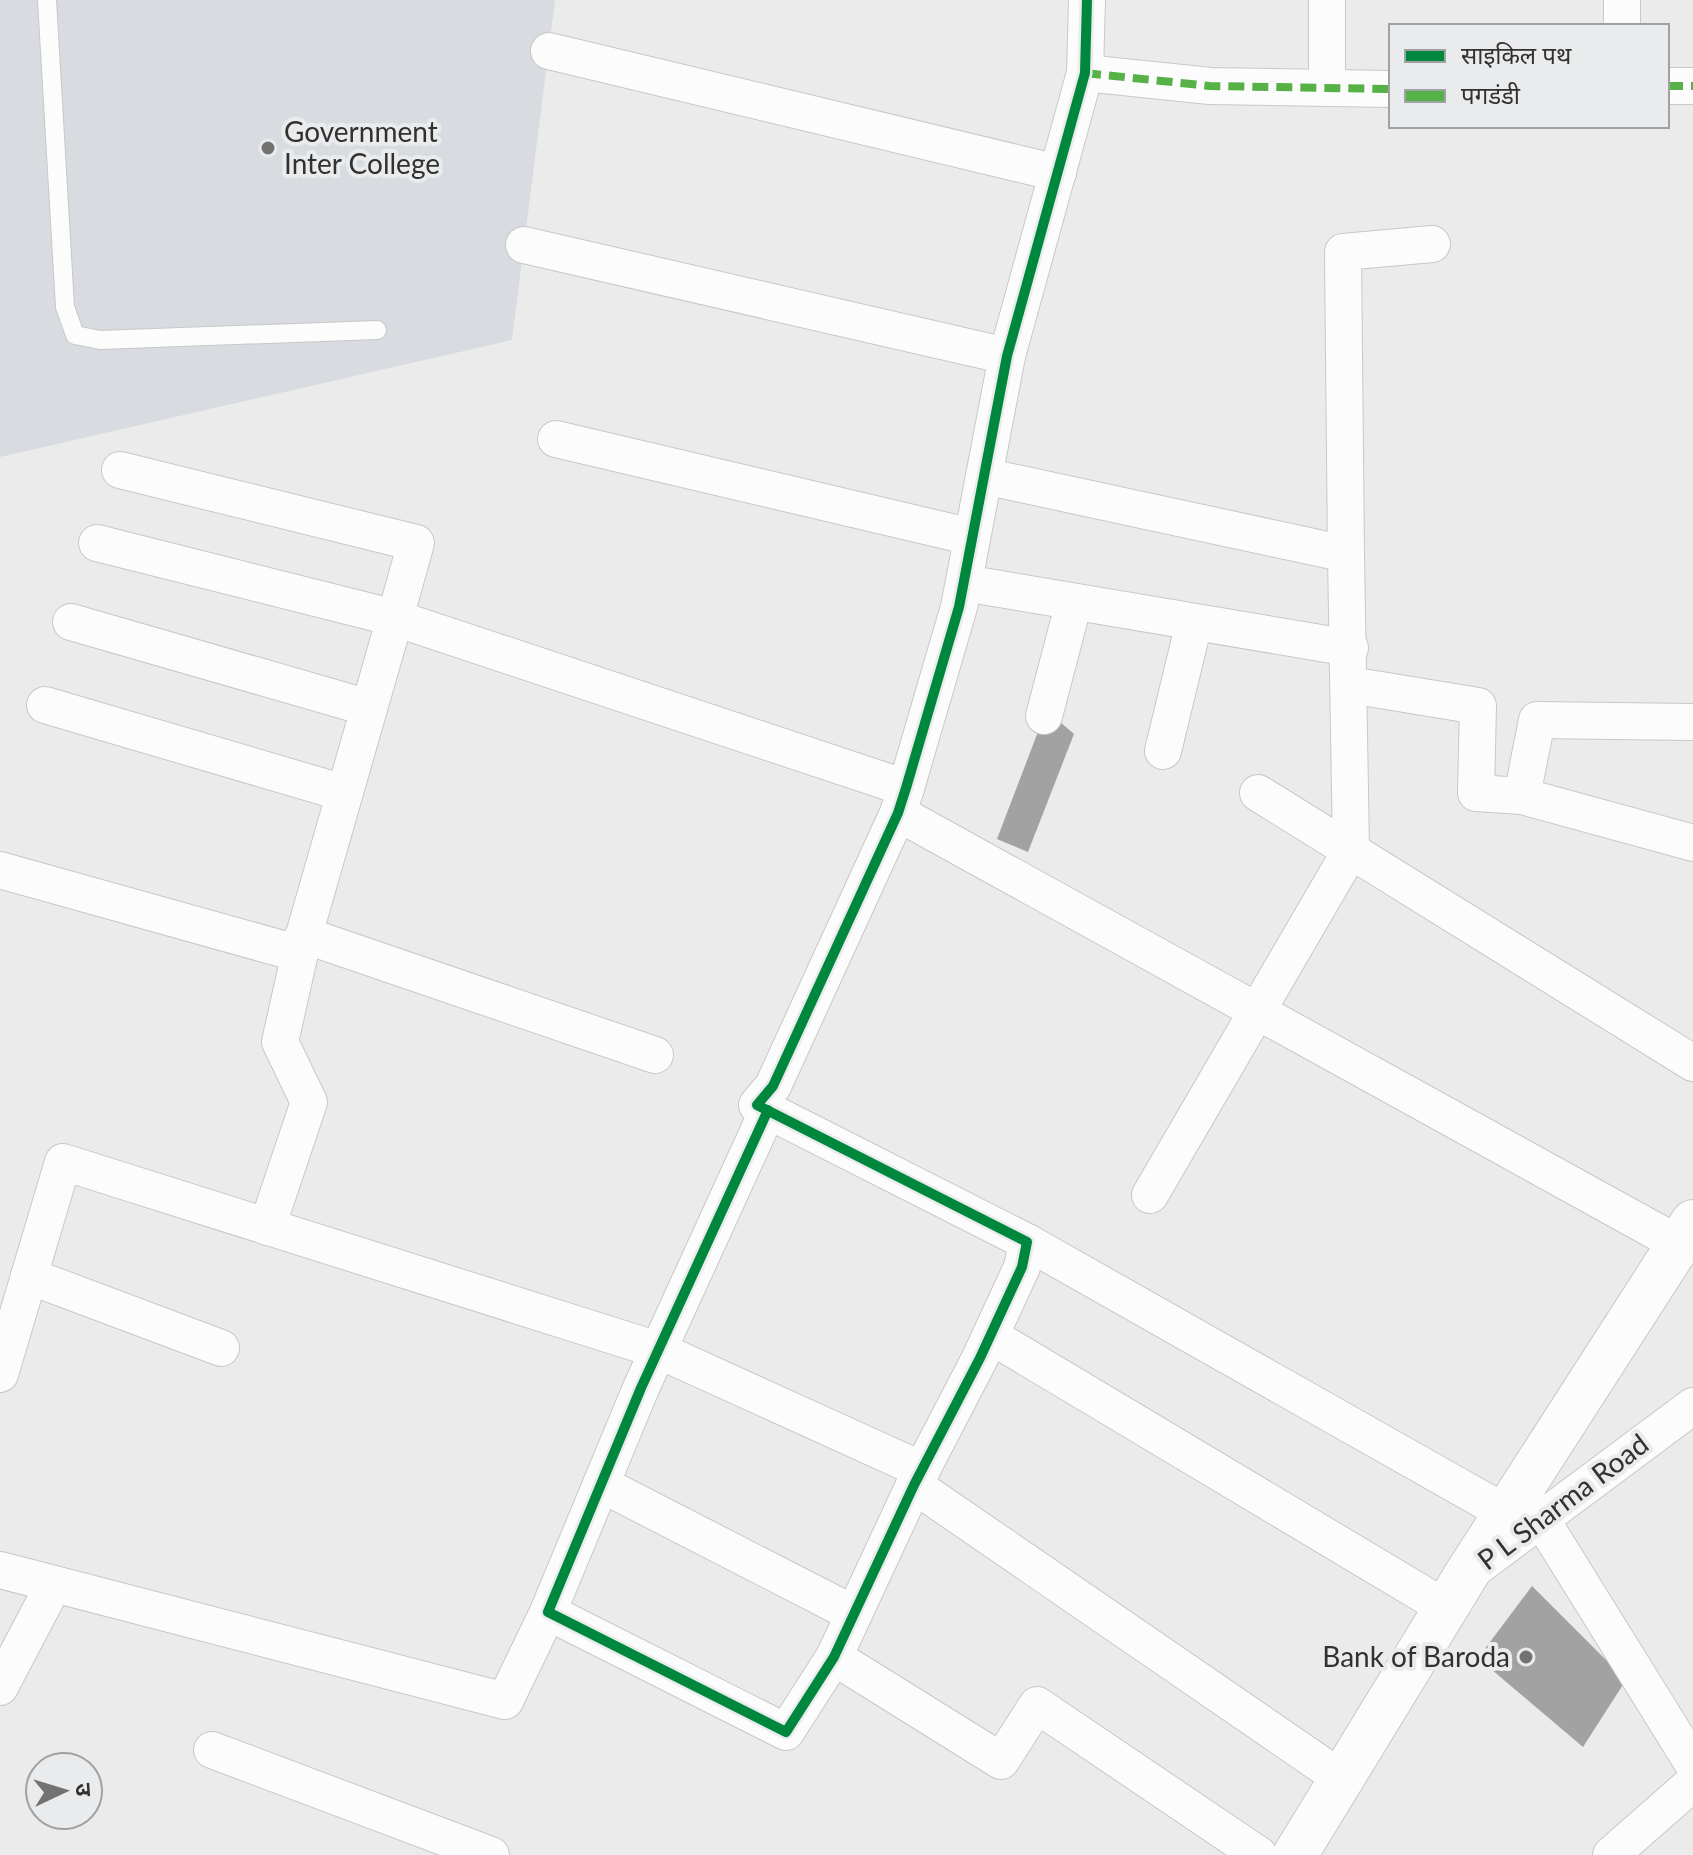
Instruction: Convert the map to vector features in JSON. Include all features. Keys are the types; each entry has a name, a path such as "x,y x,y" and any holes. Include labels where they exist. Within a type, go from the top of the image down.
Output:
{"street":[{"path":"1087,0 1085,73 1007,356 964,583 902,801 773,1086 757,1105 1027,1242 1524,1516 1693,1764"},
{"path":"1327,0 1327,88"},
{"path":"1622,0 1622,24"},
{"path":"549,51 1058,173"},
{"path":"1085,73 1210,86 1389,89"},
{"path":"1669,86 1693,86"},
{"path":"1150,1195 1351,850 1343,252 1432,244"},
{"path":"524,245 1007,356"},
{"path":"556,439 972,537"},
{"path":"120,470 416,543 304,935 280,1042 309,1102 267,1227"},
{"path":"984,476 1346,554"},
{"path":"97,543 395,618 902,801 1258,1011 1686,1233 1524,1516 1456,1592 1295,1855"},
{"path":"964,583 1350,648"},
{"path":"1044,716 1074,602"},
{"path":"71,622 369,708"},
{"path":"1163,751 1194,623"},
{"path":"1350,685 1478,706 1476,793 1522,796 1693,843"},
{"path":"45,705 344,793"},
{"path":"1522,796 1537,720 1693,722"},
{"path":"1258,793 1693,1063"},
{"path":"0,870 293,952 304,935"},
{"path":"304,935 655,1055"},
{"path":"0,1570 505,1701 548,1612 658,1350 768,1110"},
{"path":"0,1374 63,1162 658,1350 918,1478 1342,1779"},
{"path":"548,1612 786,1732 834,1657 918,1478 991,1336 1022,1267 1027,1242"},
{"path":"29,1276 221,1348"},
{"path":"991,1336 1456,1592"},
{"name":"P L Sharma Road","path":"1524,1516 1693,1406"},
{"path":"601,1484 854,1614"},
{"path":"0,1687 54,1584"},
{"path":"834,1657 1001,1761 1037,1705 1259,1855"},
{"path":"212,1750 491,1855"},
{"path":"1611,1855 1693,1783"}],"lane":[{"path":"47,0 65,307 75,335 100,340 377,330"}],"shaded area":[{"name":"Government Inter College","path":"0,0 555,0 512,340 0,457"}],"building":[{"path":"1044,716 1060,722 1074,734 1028,852 997,839"},
{"path":"1532,1586 1626,1680 1583,1747 1478,1658"}],"marked path":[{"path":"1085,73 1210,86 1389,89"},
{"path":"1669,86 1693,86"}],"cycle path":[{"path":"768,1110 641,1388 548,1612 786,1732 834,1657 914,1485 980,1358 1022,1267 1027,1242 757,1105 773,1086 898,813 906,788 959,607 1007,356 1085,73 1087,0"}],"place":[{"name":"Government Inter College","path":"268,148"},
{"name":"Bank of Baroda","path":"1526,1657"}]}
